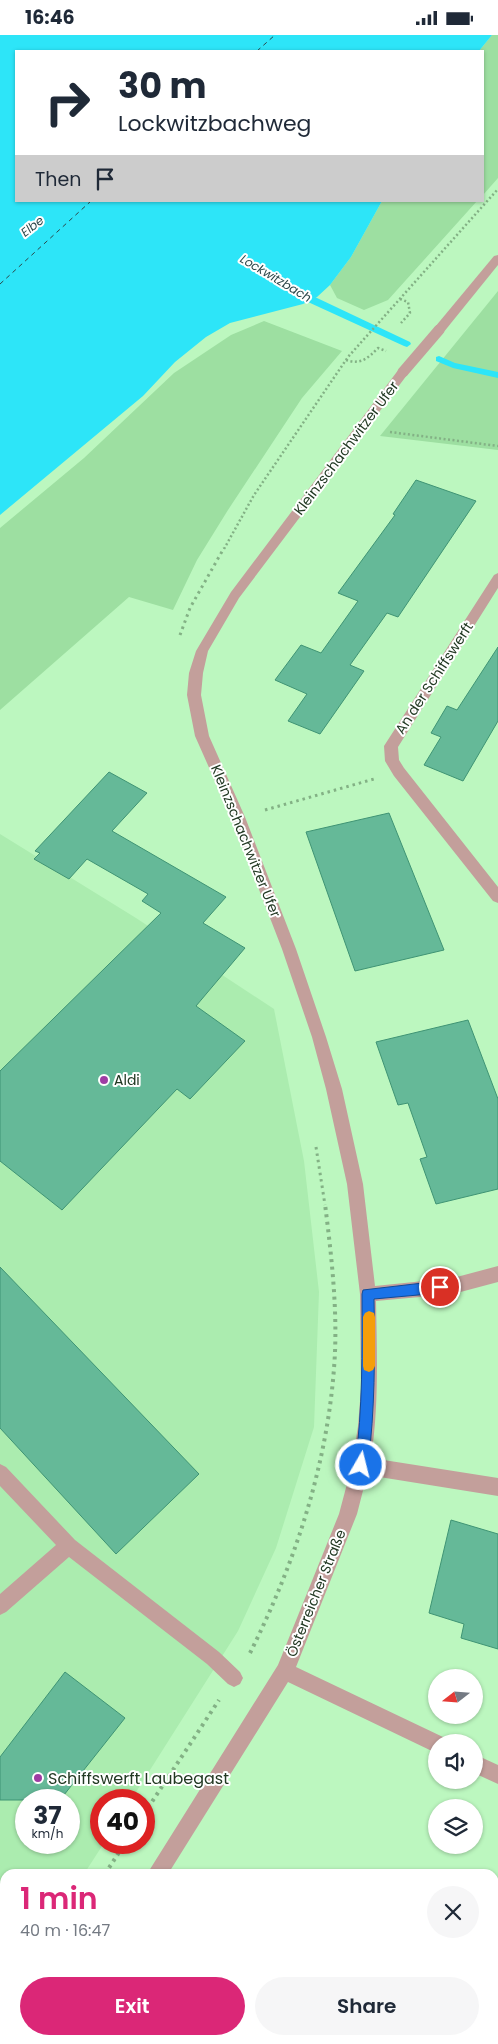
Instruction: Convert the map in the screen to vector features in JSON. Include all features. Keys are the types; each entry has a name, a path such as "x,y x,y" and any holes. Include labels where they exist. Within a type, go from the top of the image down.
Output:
{"street":[{"name":"Kleinzschachwitzer Ufer","path":"348,1514 361,1465 367,1426 369,1389 368,1294 355,1184 334,1089 320,1037 289,949 238,817 202,736 194,695 196,673 202,651 235,595 403,372 498,258"},
{"name":"An der Schiffswerft","path":"498,578 391,746 392,761 399,772 498,897"},
{"path":"368,1294 453,1286 498,1274"},
{"path":"361,1465 498,1487"},
{"path":"0,1473 69,1546 213,1659 234,1678"},
{"name":"Österreicher Straße","path":"160,1869 285,1671 348,1514"},
{"path":"0,1606 69,1546"},
{"name":"Österreicher Straße","path":"285,1671 428,1740"},
{"path":"483,1768 498,1775"}],"path":[{"path":"179,638 190,608 254,495 347,358 498,189"},
{"path":"400,299 408,303 410,313 402,323"},
{"path":"347,358 355,363 367,360 378,348"},
{"path":"365,421 392,433 498,446"},
{"path":"238,817 399,772"},
{"path":"155,1797 250,1652 288,1571 312,1495 332,1387 334,1313 329,1246 316,1146"},
{"path":"107,1869 118,1854"}],"shaded area":[{"path":"492,35 498,35 498,178 484,194 484,50 480,50"},
{"path":"381,202 476,202 388,300 364,310 337,298 330,285 351,257"},
{"path":"498,291 498,450 380,436"},
{"path":"264,321 342,351 302,398 228,510 197,560 173,610 129,597 0,710 0,528 84,458 174,373 231,335"},
{"path":"0,834 136,918 274,1009 304,1161 319,1292 314,1427 276,1548 238,1631 138,1789 90,1789 90,1854 97,1854 87,1869 0,1869"}],"water":[{"name":"Elbe","path":"0,35 492,35 480,50 15,50 15,202 381,202 351,257 330,285 317,297 303,304 230,323 206,337 175,362 143,396 0,515"}],"building":[{"path":"416,480 476,501 398,617 387,613 350,665 364,671 320,734 288,721 307,694 275,680 301,645 321,653 358,601 338,593 395,515 393,514"},
{"path":"498,647 498,721 463,781 424,765 441,737 431,733 447,706 457,710"},
{"name":"Aldi","path":"109,772 147,793 112,831 226,897 203,923 245,948 196,1006 245,1041 190,1099 177,1089 62,1210 0,1161 0,1071 161,913 142,901 148,894 87,859 69,879 34,859 40,853 35,851"},
{"path":"389,813 444,950 355,971 306,832"},
{"path":"468,1020 498,1099 498,1189 436,1204 420,1159 427,1157 408,1103 398,1105 376,1042"},
{"path":"0,1267 199,1474 116,1554 0,1428"},
{"path":"451,1520 498,1534 498,1649 461,1638 464,1624 429,1613"},
{"name":"Schiffswerft Laubegast","path":"65,1672 125,1718 69,1789 15,1789 15,1800 0,1800 0,1757"}],"waterway":[{"name":"Lockwitzbach","path":"298,292 311,300 407,344"},
{"name":"Lockwitzbach","path":"439,359 453,365 498,375"}],"ferry route":[{"path":"258,50 275,35"},
{"path":"0,284 90,202"}],"slow traffic":[{"path":"369,1317 369,1366"}],"place":[{"name":"Aldi","path":"104,1080"},
{"name":"Schiffswerft Laubegast","path":"38,1778"}],"route":[{"path":"361,1465 367,1426 369,1389 370,1323 368,1294 440,1287"}]}
